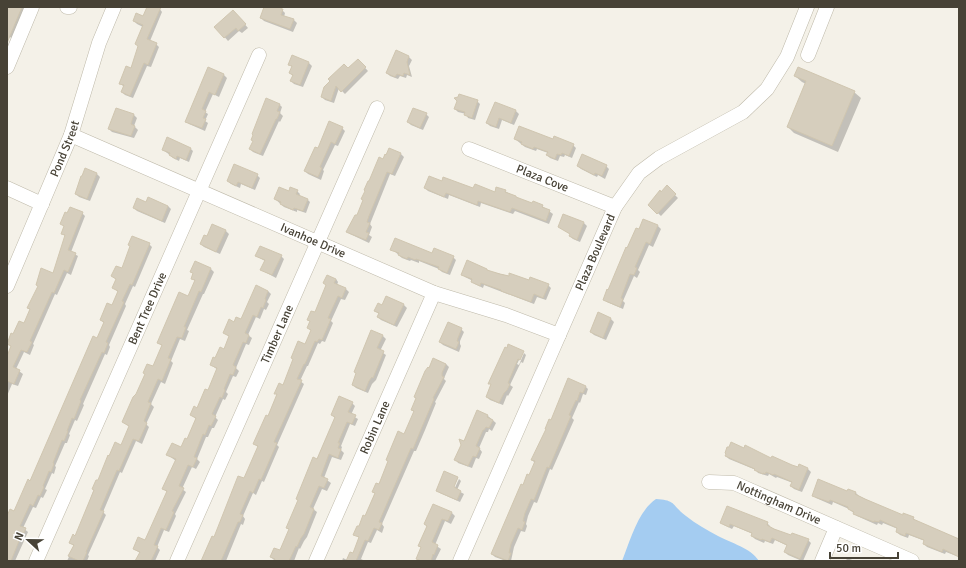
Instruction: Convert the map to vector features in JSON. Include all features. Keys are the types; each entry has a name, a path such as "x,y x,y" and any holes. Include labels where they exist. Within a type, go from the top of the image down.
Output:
{"street":[{"path":"7,67 32,7"},
{"name":"Pond Street","path":"7,286 71,135 100,43 114,7"},
{"name":"Plaza Boulevard","path":"460,561 615,207 639,173 659,158 743,112 768,89 786,57 807,7"},
{"path":"808,55 827,7"},
{"name":"Bent Tree Drive","path":"36,561 259,56"},
{"name":"Timber Lane","path":"177,561 376,108"},
{"name":"Ivanhoe Drive","path":"71,135 434,293 506,315 559,336"},
{"name":"Plaza Cove","path":"469,149 615,207"},
{"path":"7,188 42,204"},
{"name":"Robin Lane","path":"316,561 434,293"},
{"name":"Nottingham Drive","path":"709,482 734,483 912,561"},
{"path":"822,561 836,528"}],"water":[{"path":"656,499 671,502 694,522 718,536 746,549 759,561 622,561 639,519 644,511"}],"building":[{"path":"7,7 22,7 7,43"},
{"path":"147,7 161,7 147,39 157,43 148,65 144,63 130,96 121,92 124,85 119,84 126,66 131,68 138,46 135,44 143,25 133,21 136,13 143,16"},
{"path":"264,7 282,7 281,9 283,9 281,15 294,19 290,29 260,18"},
{"path":"233,10 246,24 238,31 236,28 224,38 214,27"},
{"path":"396,50 409,56 407,62 410,75 404,73 403,76 397,74 395,77 386,73"},
{"path":"292,55 309,62 300,85 290,81 293,75 289,73 292,66 288,65"},
{"path":"358,59 366,67 341,92 336,86 331,101 321,97 324,87 330,81 328,79 344,64 348,68"},
{"path":"208,67 224,74 215,95 209,92 202,109 206,111 203,118 206,119 202,128 185,122"},
{"path":"798,67 855,91 832,146 787,127 806,81 794,76"},
{"path":"459,94 478,100 472,118 464,115 465,112 454,109 457,101 454,98 458,97"},
{"path":"266,98 280,104 277,111 280,112 260,154 249,149 253,141 251,140 252,134"},
{"path":"495,102 516,110 511,123 499,118 496,127 486,123"},
{"path":"116,108 134,114 131,124 135,126 131,136 108,129"},
{"path":"413,108 427,113 420,128 407,122"},
{"path":"329,121 343,127 335,144 331,142 320,167 322,168 318,177 304,171 315,147 318,148"},
{"path":"519,126 553,139 554,136 574,144 569,156 562,153 561,155 557,154 555,159 546,155 548,152 534,147 533,149 521,144 522,142 514,139"},
{"path":"167,137 191,148 186,160 177,156 176,159 169,155 170,153 162,150"},
{"path":"389,148 401,153 392,174 387,172 369,216 367,222 370,223 366,232 369,233 366,240 346,232 355,215 357,215 363,200 361,199 365,191 364,190 379,157 383,159"},
{"path":"582,154 607,165 602,176 595,173 594,175 577,166"},
{"path":"234,164 258,174 252,188 238,182 236,186 227,181"},
{"path":"85,168 97,173 87,199 75,194"},
{"path":"429,176 442,181 443,177 473,188 475,184 495,192 496,187 506,190 505,192 516,197 532,203 533,201 543,205 542,207 550,210 546,221 512,208 510,212 478,201 477,205 446,193 444,197 424,188"},
{"path":"667,185 676,194 657,214 648,205 660,190 661,192"},
{"path":"279,187 289,191 290,187 298,190 296,194 308,199 303,211 294,208 293,210 280,204 281,202 274,199"},
{"path":"148,197 168,206 162,221 133,208 137,198 146,202"},
{"path":"70,207 83,212 68,250 76,253 68,272 64,270 54,293 52,292 30,341 32,342 27,352 21,350 13,367 20,370 14,384 7,381 7,356 11,346 7,344 11,333 13,334 19,321 24,323 30,309 27,308 38,286 36,285 41,268 53,273 65,235 61,234 64,226 60,224 65,212 67,213"},
{"path":"563,214 584,222 577,240 569,236 570,234 558,227"},
{"path":"643,219 658,225 650,244 646,242 635,267 637,268 634,275 630,274 621,298 623,299 620,307 603,300 626,247 627,248 636,228 639,229"},
{"path":"212,224 226,230 216,252 200,244 204,235 207,236"},
{"path":"132,236 150,243 132,285 130,284 122,301 124,302 106,342 108,343 104,353 102,352 80,400 81,401 74,419 72,418 64,441 62,440 51,472 49,471 40,496 38,495 33,506 30,504 20,526 26,528 22,537 21,536 11,561 7,561 7,516 10,509 14,511 28,479 30,481 93,336 97,338 104,322 100,320 107,303 112,305 118,291 112,288 116,279 111,276 116,266 122,268"},
{"path":"395,238 432,253 434,248 454,256 447,273 438,269 439,267 408,257 407,259 398,255 399,253 390,250"},
{"path":"260,246 282,255 272,275 260,270 265,260 255,256"},
{"path":"467,260 487,270 500,274 509,276 509,273 529,280 530,277 549,284 543,298 534,294 531,302 481,283 480,286 471,282 472,279 461,275"},
{"path":"195,261 211,268 201,292 199,291 184,327 186,327 182,338 177,337 168,358 171,359 162,381 158,379 148,402 151,403 144,421 147,423 139,441 133,439 119,471 117,470 100,510 104,511 87,552 83,561 79,561 68,556 74,545 69,543 73,534 75,536 94,490 92,489 96,480 98,480 108,455 109,456 115,442 121,445 129,426 122,422 145,374 143,373 147,364 153,366 162,345 157,343 179,292 188,296 195,280 191,279 193,273 190,272"},
{"path":"327,275 336,279 334,283 346,288 342,298 338,296 328,318 331,319 322,340 319,339 317,342 315,341 297,379 302,380 274,442 277,443 261,480 259,479 253,493 250,491 240,514 243,515 240,522 238,522 221,561 201,561 212,536 214,537 238,476 244,478 258,446 253,444 266,415 268,416 277,394 274,394 279,383 283,385 298,341 305,344 311,330 307,328 310,321 307,320 311,311 315,312 326,285 323,283"},
{"path":"256,285 268,291 266,300 257,317 253,315 245,333 249,335 246,343 243,342 233,365 236,367 233,375 230,374 222,398 220,397 212,414 216,416 211,426 209,425 205,435 203,434 194,457 197,458 193,467 188,465 179,486 184,488 172,511 174,512 166,530 161,528 154,545 158,546 151,561 135,561 140,552 133,549 138,537 145,540 167,491 162,489 176,459 166,455 172,443 181,447 185,438 187,439 196,418 190,415 194,406 197,408 205,389 208,390 217,368 210,365 213,357 215,358 220,347 224,349 229,336 223,333 229,319 234,322 236,317 241,319"},
{"path":"386,296 404,304 394,325 377,317 379,313 374,311 378,303 382,305"},
{"path":"598,312 611,318 603,338 590,332"},
{"path":"448,322 462,328 457,341 459,342 456,349 439,342"},
{"path":"371,330 383,335 377,348 384,351 373,378 372,377 369,381 365,391 352,385 356,373 354,372"},
{"path":"508,344 524,351 520,360 518,359 508,383 510,384 499,403 486,397 491,384 488,384 505,347 507,348"},
{"path":"433,358 446,364 442,373 442,376 444,377 433,398 434,399 413,449 411,448 379,522 382,523 379,530 374,528 368,541 365,540 356,561 346,561 350,552 353,553 359,537 353,535 357,526 359,526 363,515 365,516 375,493 372,492 376,483 379,484 388,461 386,460 398,431 404,434 414,411 411,410 416,398 414,397 425,371 428,367 429,368"},
{"path":"568,378 586,386 583,393 580,392 569,415 571,416 549,468 547,467 534,500 531,499 525,513 523,521 525,522 522,530 518,528 511,544 509,553 511,553 508,561 491,554 521,484 523,485 527,474 529,475 535,461 531,460 546,429 549,419 551,420"},
{"path":"339,396 353,402 348,412 356,415 352,424 347,422 338,443 340,443 338,448 341,449 338,458 329,454 321,476 328,479 324,488 319,486 310,507 314,509 297,547 296,546 289,561 274,561 275,559 270,557 274,548 280,550 289,529 286,528 298,500 296,499 313,457 317,459 335,417 331,415"},
{"path":"477,410 488,415 487,417 493,420 489,428 486,427 483,430 476,446 480,448 476,457 473,456 468,466 454,460 461,445 459,439 464,441"},
{"path":"731,442 744,448 745,445 771,458 772,456 798,467 799,464 808,468 799,490 790,486 792,482 774,474 773,475 766,472 763,474 725,456 727,447 729,447"},
{"path":"444,471 458,477 454,487 461,491 457,500 436,491"},
{"path":"818,479 847,491 848,489 856,492 855,494 865,499 903,515 903,513 914,517 913,519 959,539 959,557 943,549 942,552 923,544 924,540 906,533 905,536 896,532 897,528 880,520 879,522 874,522 853,514 854,512 848,509 848,507 830,500 829,502 812,496"},
{"path":"433,504 452,512 448,521 442,519 432,542 438,545 431,561 422,561 416,559 421,547 418,546 427,526 424,524"},
{"path":"727,506 768,522 767,525 774,529 809,539 800,559 784,552 787,545 772,538 770,542 761,540 751,536 752,533 730,524 729,527 720,523"}]}
